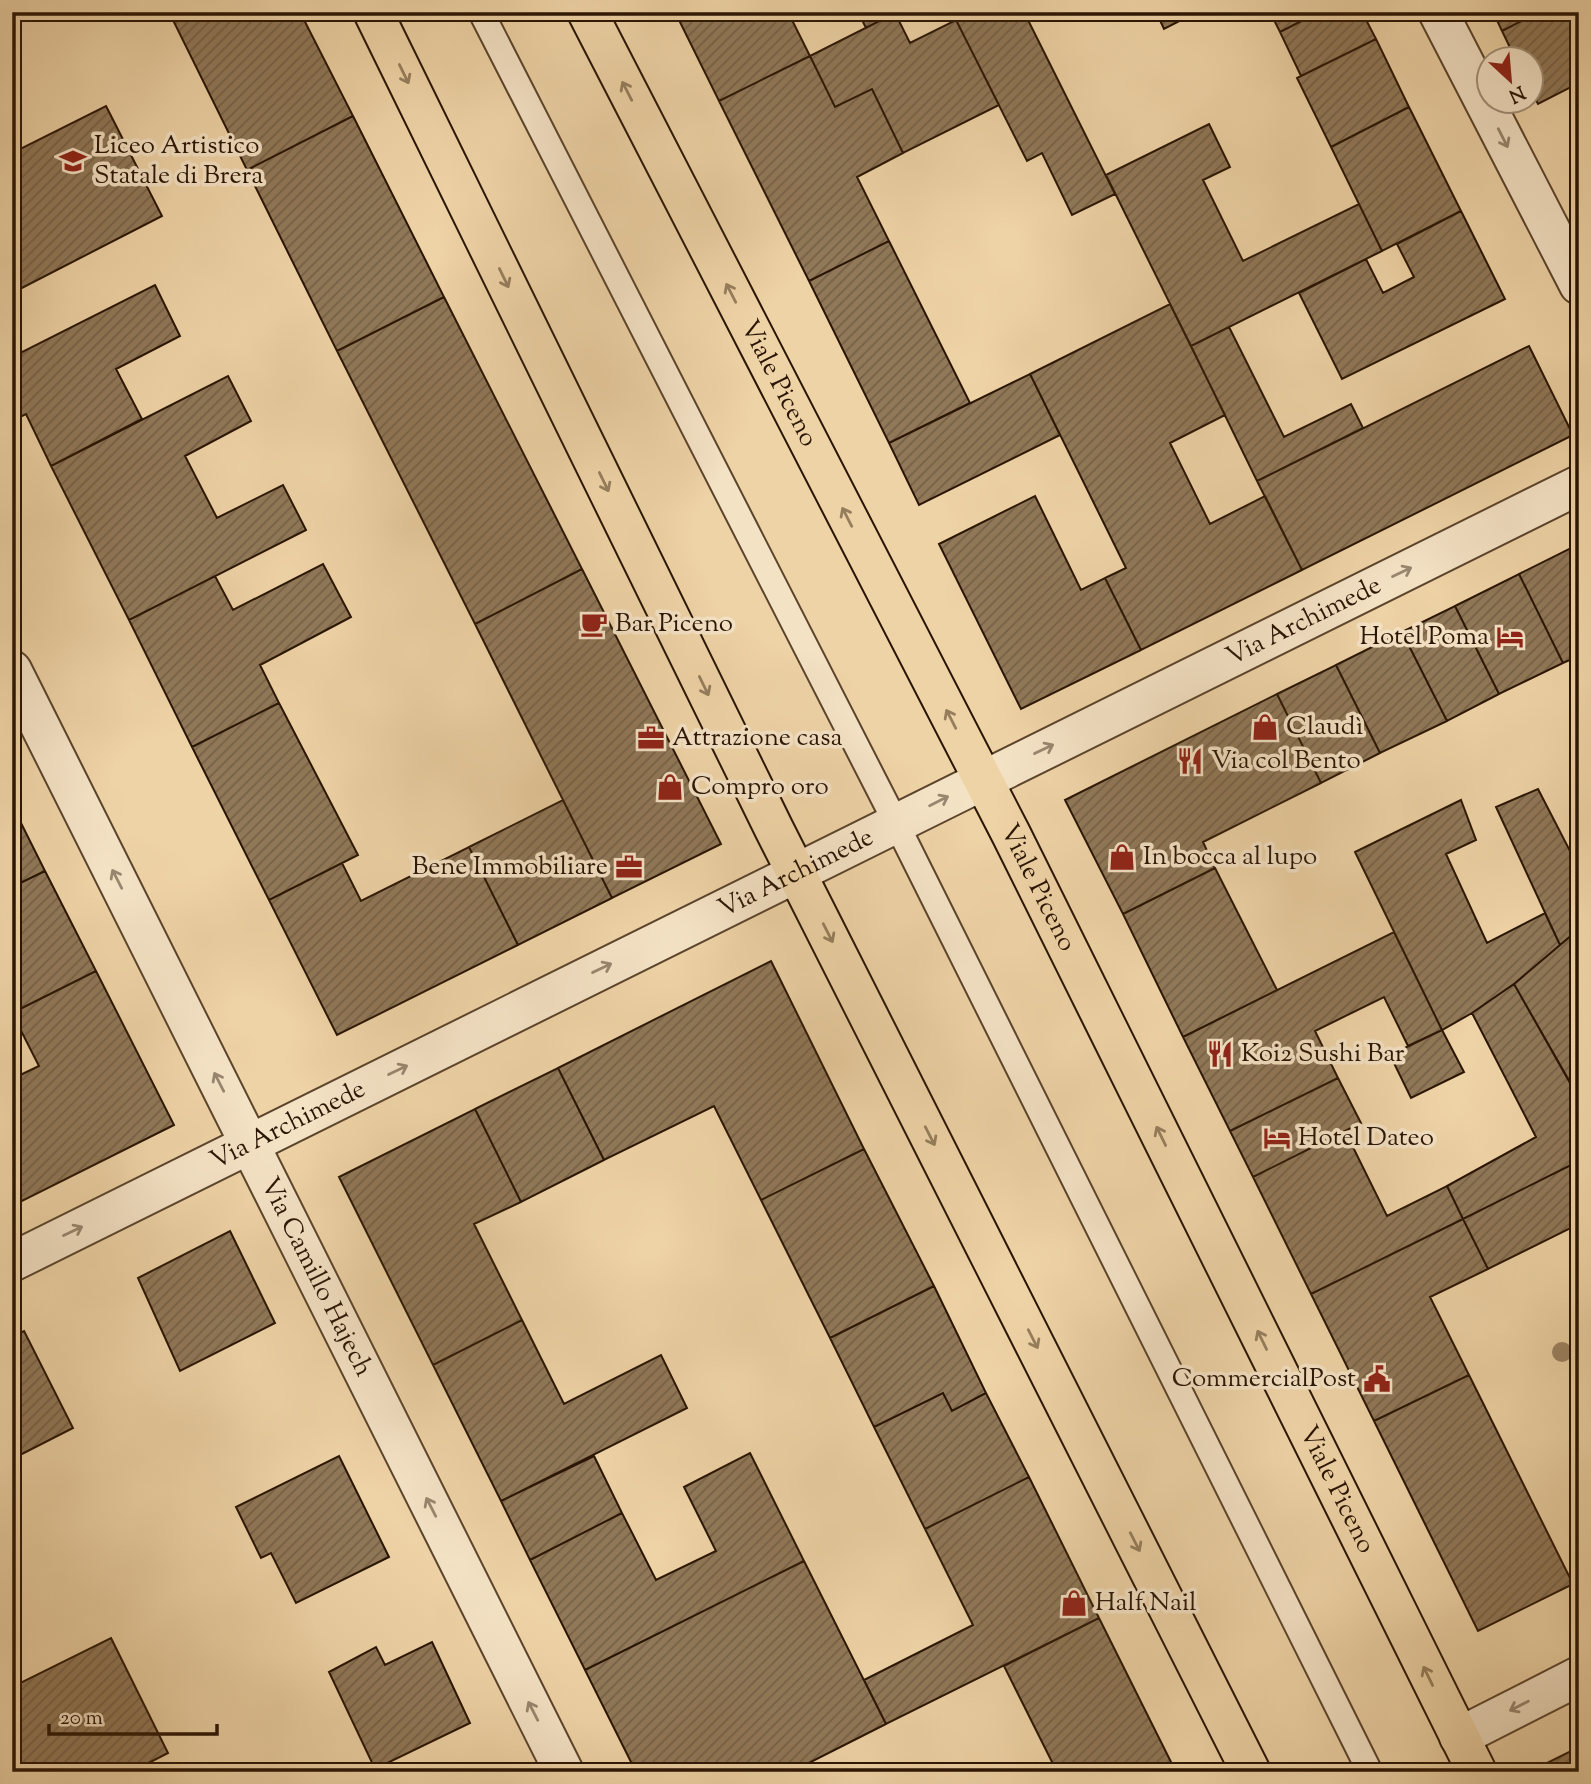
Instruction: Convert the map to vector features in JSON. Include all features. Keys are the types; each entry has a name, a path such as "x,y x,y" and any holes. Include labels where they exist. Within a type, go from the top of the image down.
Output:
{"main road":[{"path":"373,12 796,872 1251,1772"},
{"name":"Viale Piceno","path":"587,12 983,779 1477,1772"}],"street":[{"path":"1438,12 1579,285"},
{"name":"Via Archimede","path":"12,1262 1579,485"},
{"name":"Via Camillo Hajech","path":"12,670 564,1772"},
{"path":"1459,1737 1579,1676"}],"lane":[{"path":"481,12 895,823 1370,1772"}],"building":[{"path":"169,12 300,12 353,116 247,170"},
{"path":"675,12 788,12 810,56 719,101"},
{"path":"858,12 897,12 866,28"},
{"path":"972,12 1024,12 1115,194 1072,215 1042,153 1027,161 956,20"},
{"path":"1156,12 1197,12 1164,29"},
{"path":"1270,12 1319,12 1280,32"},
{"path":"1319,12 1362,12 1376,39 1301,76 1280,32"},
{"path":"1493,12 1539,12 1502,31"},
{"path":"1539,12 1579,12 1579,83 1546,100 1546,46 1509,46 1502,31"},
{"path":"895,13 910,43 956,20 999,105 903,153 872,89 835,107 810,56"},
{"path":"1376,39 1409,107 1331,147 1297,78"},
{"path":"810,56 835,107 872,89 903,153 857,177 889,241 809,281 719,101"},
{"path":"106,106 162,216 12,293 12,153"},
{"path":"1409,107 1461,211 1382,251 1331,147"},
{"path":"353,116 444,297 337,351 247,170"},
{"path":"1209,124 1230,167 1203,180 1243,261 1359,204 1382,251 1191,346 1106,175"},
{"path":"1461,211 1505,299 1342,379 1299,293 1366,259 1383,293 1414,277 1397,244"},
{"path":"889,241 970,403 889,443 809,281"},
{"path":"155,285 180,336 116,369 142,419 51,466 26,414 12,421 12,357"},
{"path":"444,297 582,569 475,624 337,351"},
{"path":"1170,304 1225,415 1170,443 1210,524 1265,496 1302,570 1141,650 1105,578 1126,568 1030,374"},
{"path":"1229,327 1284,437 1351,404 1363,428 1257,481 1191,346"},
{"path":"1529,346 1573,435 1302,570 1257,481"},
{"path":"1030,374 1060,435 919,505 889,443"},
{"path":"228,376 251,421 185,456 217,518 283,485 306,530 129,620 51,466"},
{"path":"1035,496 1081,590 1105,578 1141,650 1021,709 939,544"},
{"path":"1579,544 1579,671 1572,659 1563,663 1519,574"},
{"path":"323,564 351,617 260,665 279,703 192,747 129,620 215,576 233,610"},
{"path":"582,569 721,844 612,898 475,624"},
{"path":"1519,574 1563,663 1499,694 1455,606"},
{"path":"1455,606 1499,694 1447,721 1402,632"},
{"path":"1402,632 1447,721 1380,753 1336,665"},
{"path":"1336,665 1380,753 1321,783 1277,694"},
{"path":"1277,694 1321,783 1203,842 1215,868 1123,914 1065,800"},
{"path":"279,703 358,855 269,900 192,747"},
{"path":"1538,789 1571,853 1579,849 1579,929 1560,945 1496,807"},
{"path":"563,800 612,898 518,945 469,847"},
{"path":"1461,800 1476,840 1446,854 1487,943 1545,913 1560,945 1514,984 1442,1030 1355,852"},
{"path":"12,805 45,871 12,887"},
{"path":"469,847 518,945 337,1035 269,900 342,863 361,901"},
{"path":"1215,868 1277,990 1183,1037 1123,914"},
{"path":"45,871 96,971 12,1013 12,887"},
{"path":"1579,929 1579,1096 1578,1097 1514,984"},
{"path":"1394,932 1442,1030 1408,1046 1384,997 1315,1031 1338,1078 1230,1131 1183,1037"},
{"path":"771,961 864,1149 761,1200 714,1106 604,1160 558,1068"},
{"path":"96,971 174,1125 12,1206 12,1079 39,1066 12,1013"},
{"path":"1514,984 1579,1098 1579,1161 1463,1219 1447,1186 1536,1137 1472,1013"},
{"path":"1442,1030 1464,1072 1411,1098 1390,1055"},
{"path":"558,1068 604,1160 521,1202 475,1109"},
{"path":"1338,1078 1361,1123 1253,1177 1230,1131"},
{"path":"475,1109 521,1202 474,1224 522,1320 433,1365 339,1177"},
{"path":"1345,1131 1387,1216 1447,1186 1463,1219 1311,1294 1253,1177"},
{"path":"864,1149 934,1286 830,1338 761,1200"},
{"path":"1579,1161 1579,1224 1488,1269 1463,1219"},
{"path":"1463,1219 1488,1269 1430,1297 1469,1375 1374,1421 1311,1294"},
{"path":"230,1231 275,1323 180,1371 138,1278"},
{"path":"934,1286 986,1393 952,1411 943,1393 874,1427 830,1338"},
{"path":"522,1320 564,1404 661,1355 687,1408 501,1501 433,1365"},
{"path":"24,1331 73,1428 12,1459 12,1337"},
{"path":"1469,1375 1573,1584 1478,1631 1374,1421"},
{"path":"943,1393 952,1411 986,1393 1029,1477 925,1529 874,1427"},
{"path":"750,1453 804,1561 585,1670 530,1560 622,1513 656,1580 716,1551 684,1487"},
{"path":"339,1456 389,1557 296,1603 271,1553 261,1558 236,1507"},
{"path":"594,1456 622,1513 530,1560 501,1501"},
{"path":"1029,1477 1099,1618 886,1724 864,1680 973,1625 925,1529"},
{"path":"804,1561 886,1724 791,1772 636,1772 585,1670"},
{"path":"1099,1618 1176,1772 1057,1772 1004,1666"},
{"path":"111,1638 168,1753 131,1772 12,1772 12,1687"},
{"path":"432,1642 470,1723 375,1769 329,1672 376,1647 385,1665"},
{"path":"1579,1747 1579,1772 1549,1772 1545,1764"}],"place":[{"name":"Liceo Artistico Statale di Brera","path":"73,161"},
{"name":"Bar Piceno","path":"594,624"},
{"name":"Hotel Poma","path":"1510,637"},
{"name":"Claudì","path":"1265,727"},
{"name":"Attrazione casa","path":"651,738"},
{"name":"Via col Bento","path":"1190,761"},
{"name":"Compro oro","path":"670,787"},
{"name":"In bocca al lupo","path":"1122,857"},
{"name":"Bene Immobiliare","path":"629,867"},
{"name":"Koi2 Sushi Bar","path":"1220,1054"},
{"name":"Hotel Dateo","path":"1277,1138"},
{"name":"CommercialPost","path":"1377,1379"},
{"name":"Half Nail","path":"1074,1603"}]}
